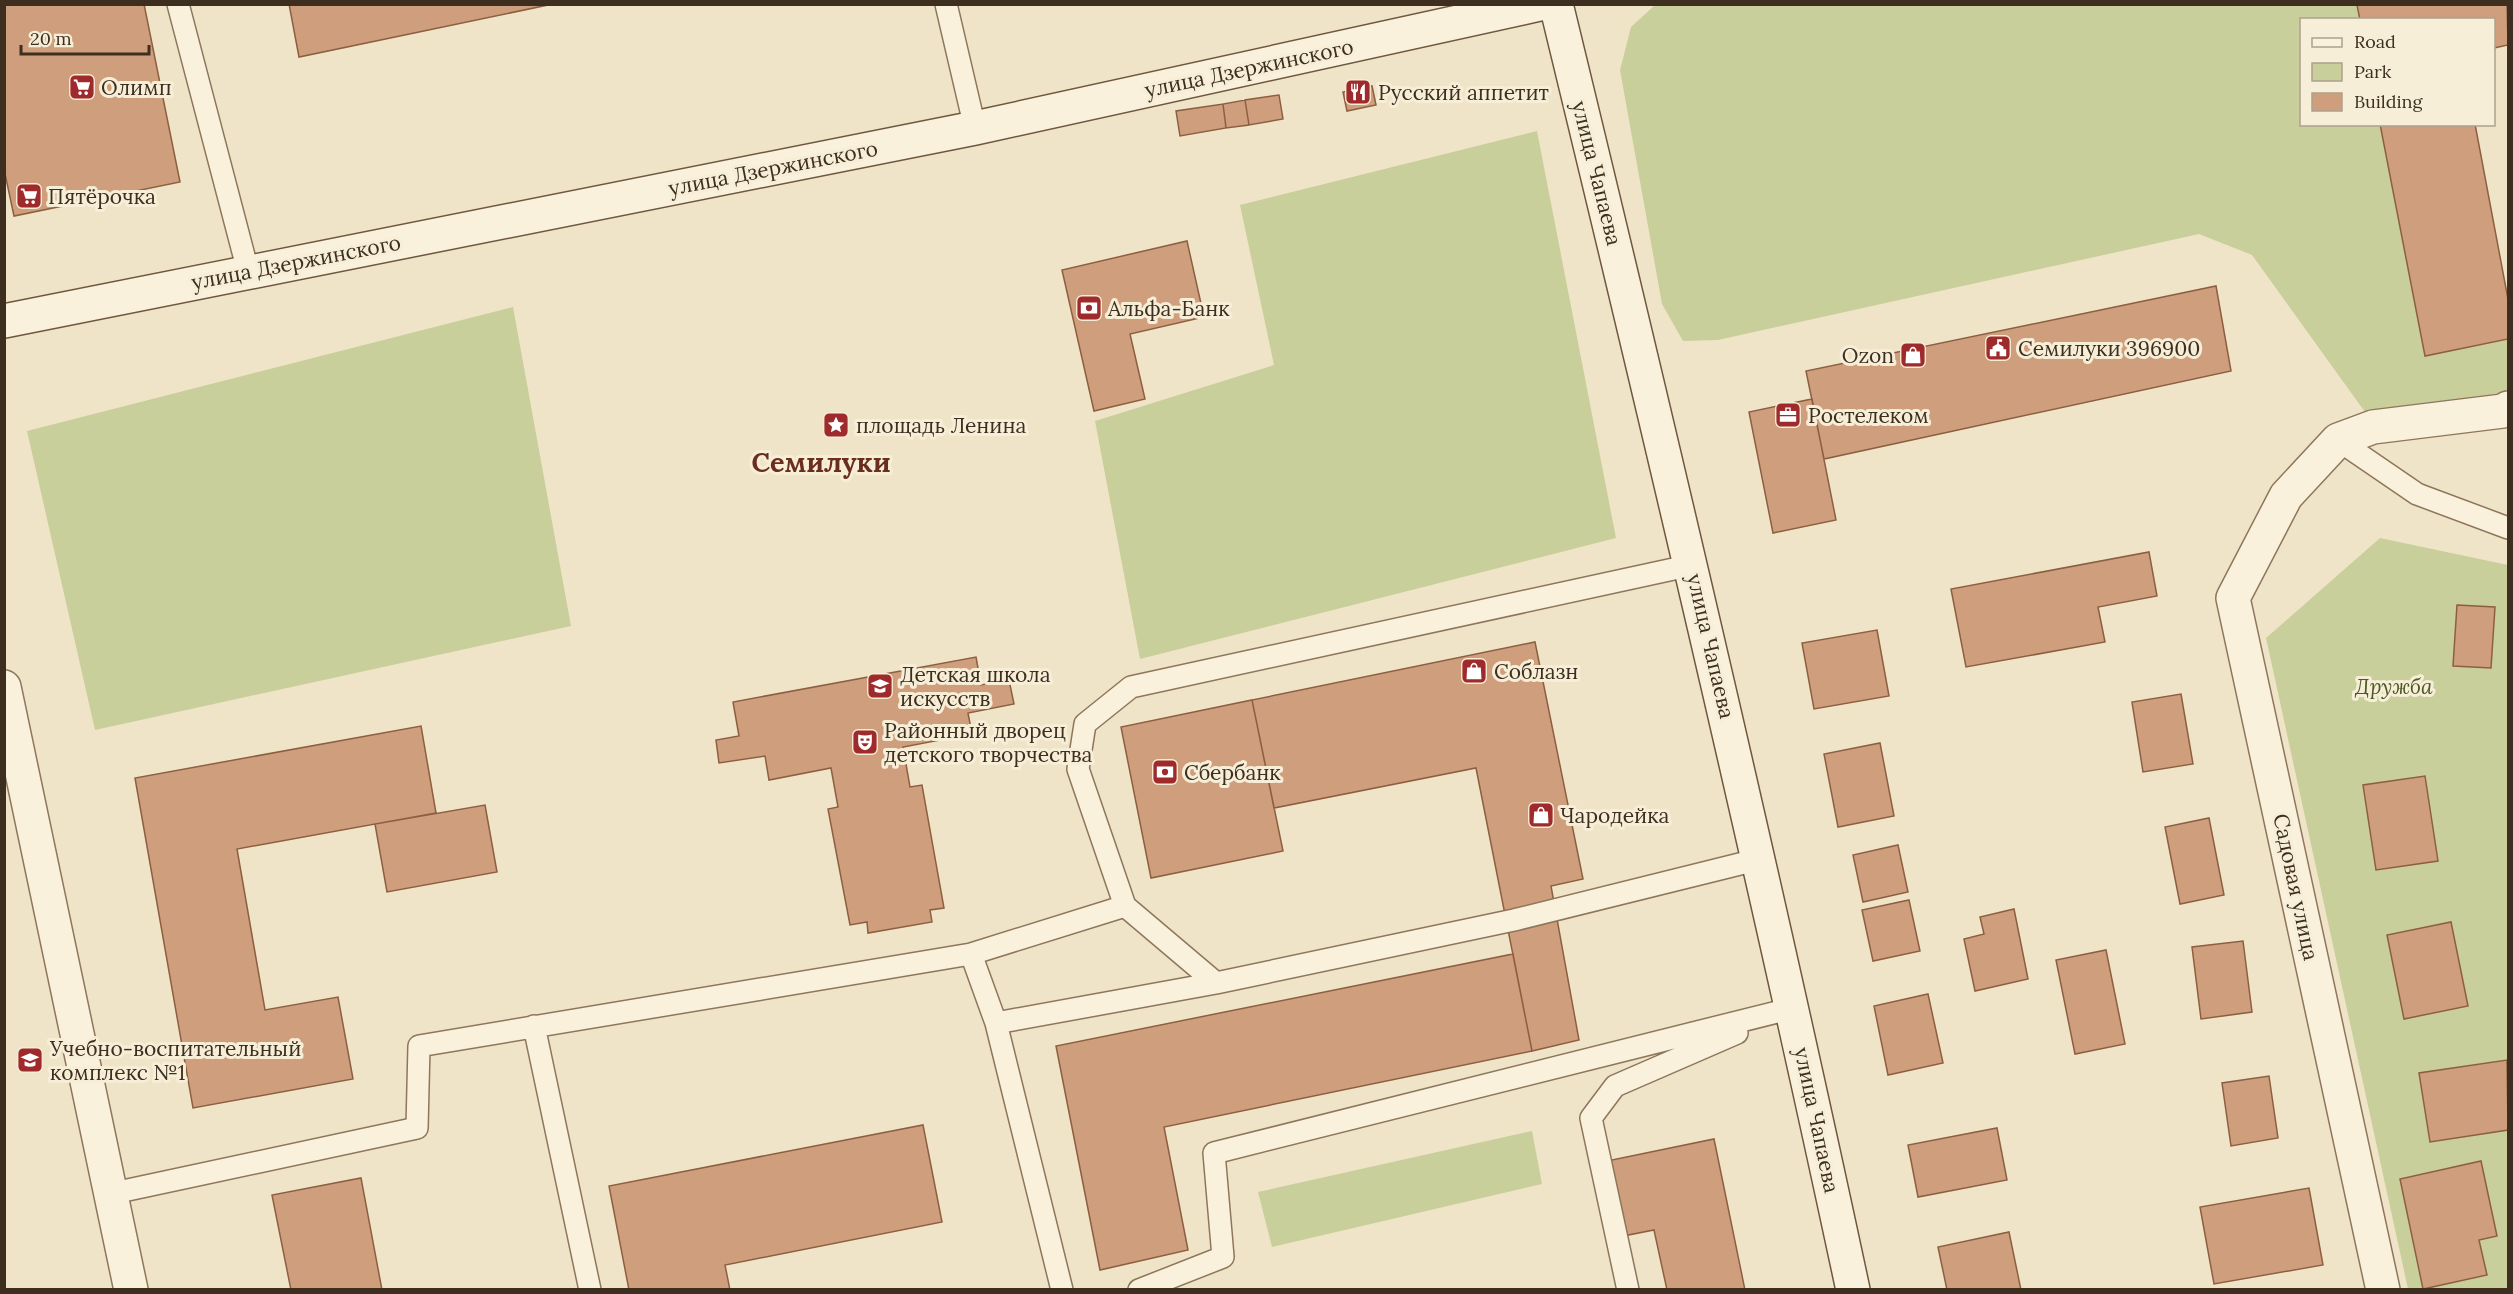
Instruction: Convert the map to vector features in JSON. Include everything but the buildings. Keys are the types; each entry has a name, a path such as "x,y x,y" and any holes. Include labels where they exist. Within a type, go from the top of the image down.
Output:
{"street":[{"name":"улица Дзержинского","path":"4,321 975,128 1540,4"},
{"name":"улица Чапаева","path":"1556,4 1692,565 1760,859 1853,1290"},
{"path":"2338,440 2373,427 2503,411 2508,408"},
{"name":"Садовая улица","path":"2338,440 2286,496 2233,598 2383,1290"},
{"path":"4,687 131,1290"}],"lane":[{"path":"178,4 248,271"},
{"path":"946,4 975,128"},
{"path":"2338,440 2417,494 2508,528"},
{"path":"1216,983 1125,906 1078,769 1085,724 1131,687 1692,565"},
{"path":"996,1023 1216,983 1514,920 1760,859"},
{"path":"110,1194 417,1128 419,1046 971,954 1125,906"},
{"path":"971,954 996,1023 1062,1290"},
{"path":"1139,1290 1223,1257 1214,1153 1793,1008"},
{"path":"1628,1290 1591,1118 1615,1086 1793,1008"},
{"path":"534,1026 590,1290"}],"green space":[{"path":"1655,5 2357,5 2360,18 2300,18 2300,126 2380,126 2426,356 2508,339 2508,405 2370,419 2252,255 2199,234 1718,340 1683,341 1662,304 1620,70 1631,27"},
{"path":"1537,131 1616,538 1140,659 1095,421 1274,365 1240,205"},
{"path":"513,307 571,626 95,730 27,431"},
{"name":"Дружба","path":"2380,538 2508,565 2508,1289 2408,1289 2266,638"},
{"path":"1532,1131 1542,1184 1272,1247 1258,1192"}],"place":[{"name":"Олимп","path":"82,87"},
{"name":"Русский аппетит","path":"1358,92"},
{"name":"Пятёрочка","path":"29,196"},
{"name":"Альфа-Банк","path":"1089,308"},
{"name":"Семилуки 396900","path":"1998,348"},
{"name":"Ozon","path":"1913,355"},
{"name":"Ростелеком","path":"1788,415"},
{"name":"площадь Ленина","path":"836,425"},
{"name":"Соблазн","path":"1474,671"},
{"name":"Детская школа искусств","path":"880,686"},
{"name":"Районный дворец детского творчества","path":"865,742"},
{"name":"Сбербанк","path":"1165,772"},
{"name":"Чародейка","path":"1541,815"},
{"name":"Учебно-воспитательный комплекс №1","path":"30,1060"}],"district":[{"name":"Семилуки","path":"821,462"}]}
